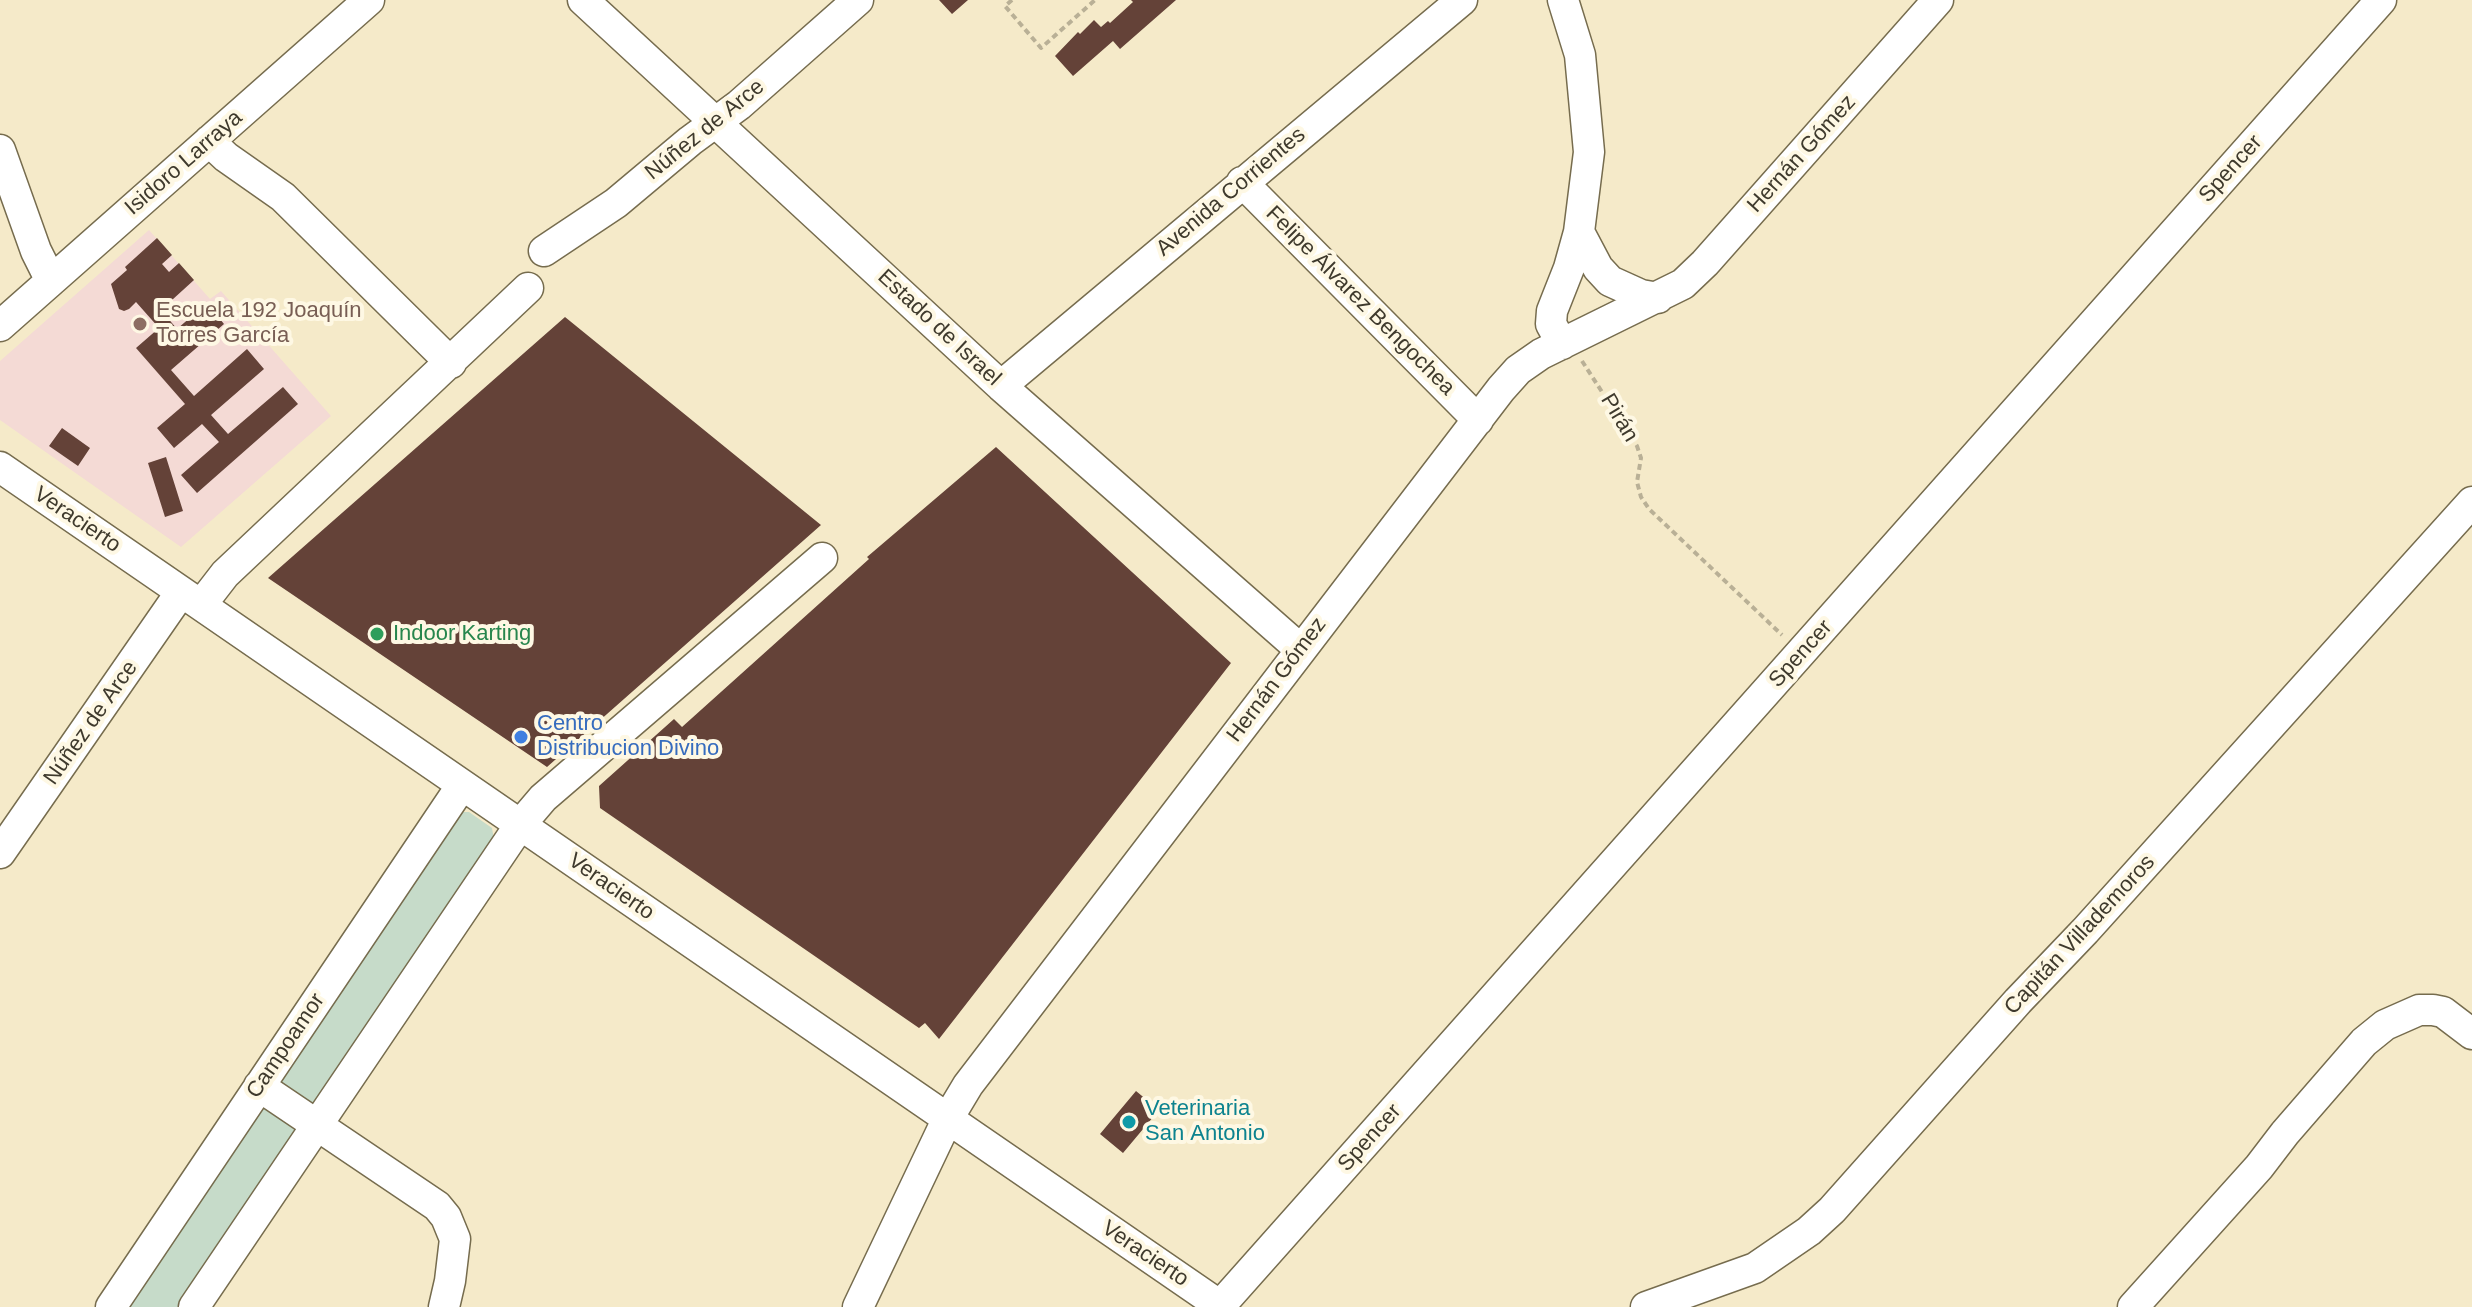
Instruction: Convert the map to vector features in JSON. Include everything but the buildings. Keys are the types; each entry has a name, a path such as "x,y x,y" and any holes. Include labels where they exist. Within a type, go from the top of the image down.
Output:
{"street":[{"name":"Isidoro Larraya","path":"0,326 369,0"},
{"name":"Estado de Israel","path":"583,0 1001,386 1300,649"},
{"name":"Núñez de Arce","path":"544,251 616,203 717,122 858,0"},
{"name":"Avenida Corrientes","path":"1001,386 1462,0"},
{"path":"1562,344 1551,324 1552,311 1579,232 1589,152 1580,55 1563,0"},
{"name":"Hernán Gómez","path":"858,1307 947,1120 968,1085 1300,649 1518,370 1562,344 1683,284 1938,0"},
{"name":"Spencer","path":"1220,1307 2381,0"},
{"path":"209,141 226,157 283,197 451,363 528,288"},
{"path":"0,150 36,251 51,281"},
{"name":"Felipe Álvarez Bengochea","path":"1242,182 1478,420"},
{"path":"1579,232 1598,268 1610,281 1623,289 1658,298"},
{"name":"Núñez de Arce","path":"0,853 191,598 225,574 303,500 297,480 388,395 396,392 413,396 451,363"},
{"name":"Veracierto","path":"0,467 1220,1307"},
{"name":"Capitán Villademoros","path":"1646,1307 1755,1268 1809,1231 1832,1210 2472,502"},
{"path":"194,1307 520,825 543,798 822,558"},
{"name":"Campoamor","path":"111,1307 462,785"},
{"path":"2133,1307 2259,1167 2364,1042 2385,1025 2419,1010 2433,1010 2443,1012 2472,1034"},
{"path":"259,1086 437,1206 446,1217 455,1239 444,1307"}],"path":[{"path":"1012,0 1005,6 1041,48 1095,0"},
{"name":"Pirán","path":"1562,344 1580,358 1637,446 1641,458 1637,482 1641,497 1649,509 1802,653"}],"shaded area":[{"path":"149,230 210,299 221,291 331,416 181,547 0,420 0,361"}],"green space":[{"path":"462,812 469,812 492,828 494,840 316,1103 277,1087 457,817"},
{"path":"263,1101 299,1125 179,1307 124,1307"}],"place":[{"name":"Escuela 192 Joaquín Torres García","path":"140,324"},
{"name":"Indoor Karting","path":"377,634"},
{"name":"Centro Distribucion Divino","path":"521,737"},
{"name":"Veterinaria San Antonio","path":"1129,1122"}]}
